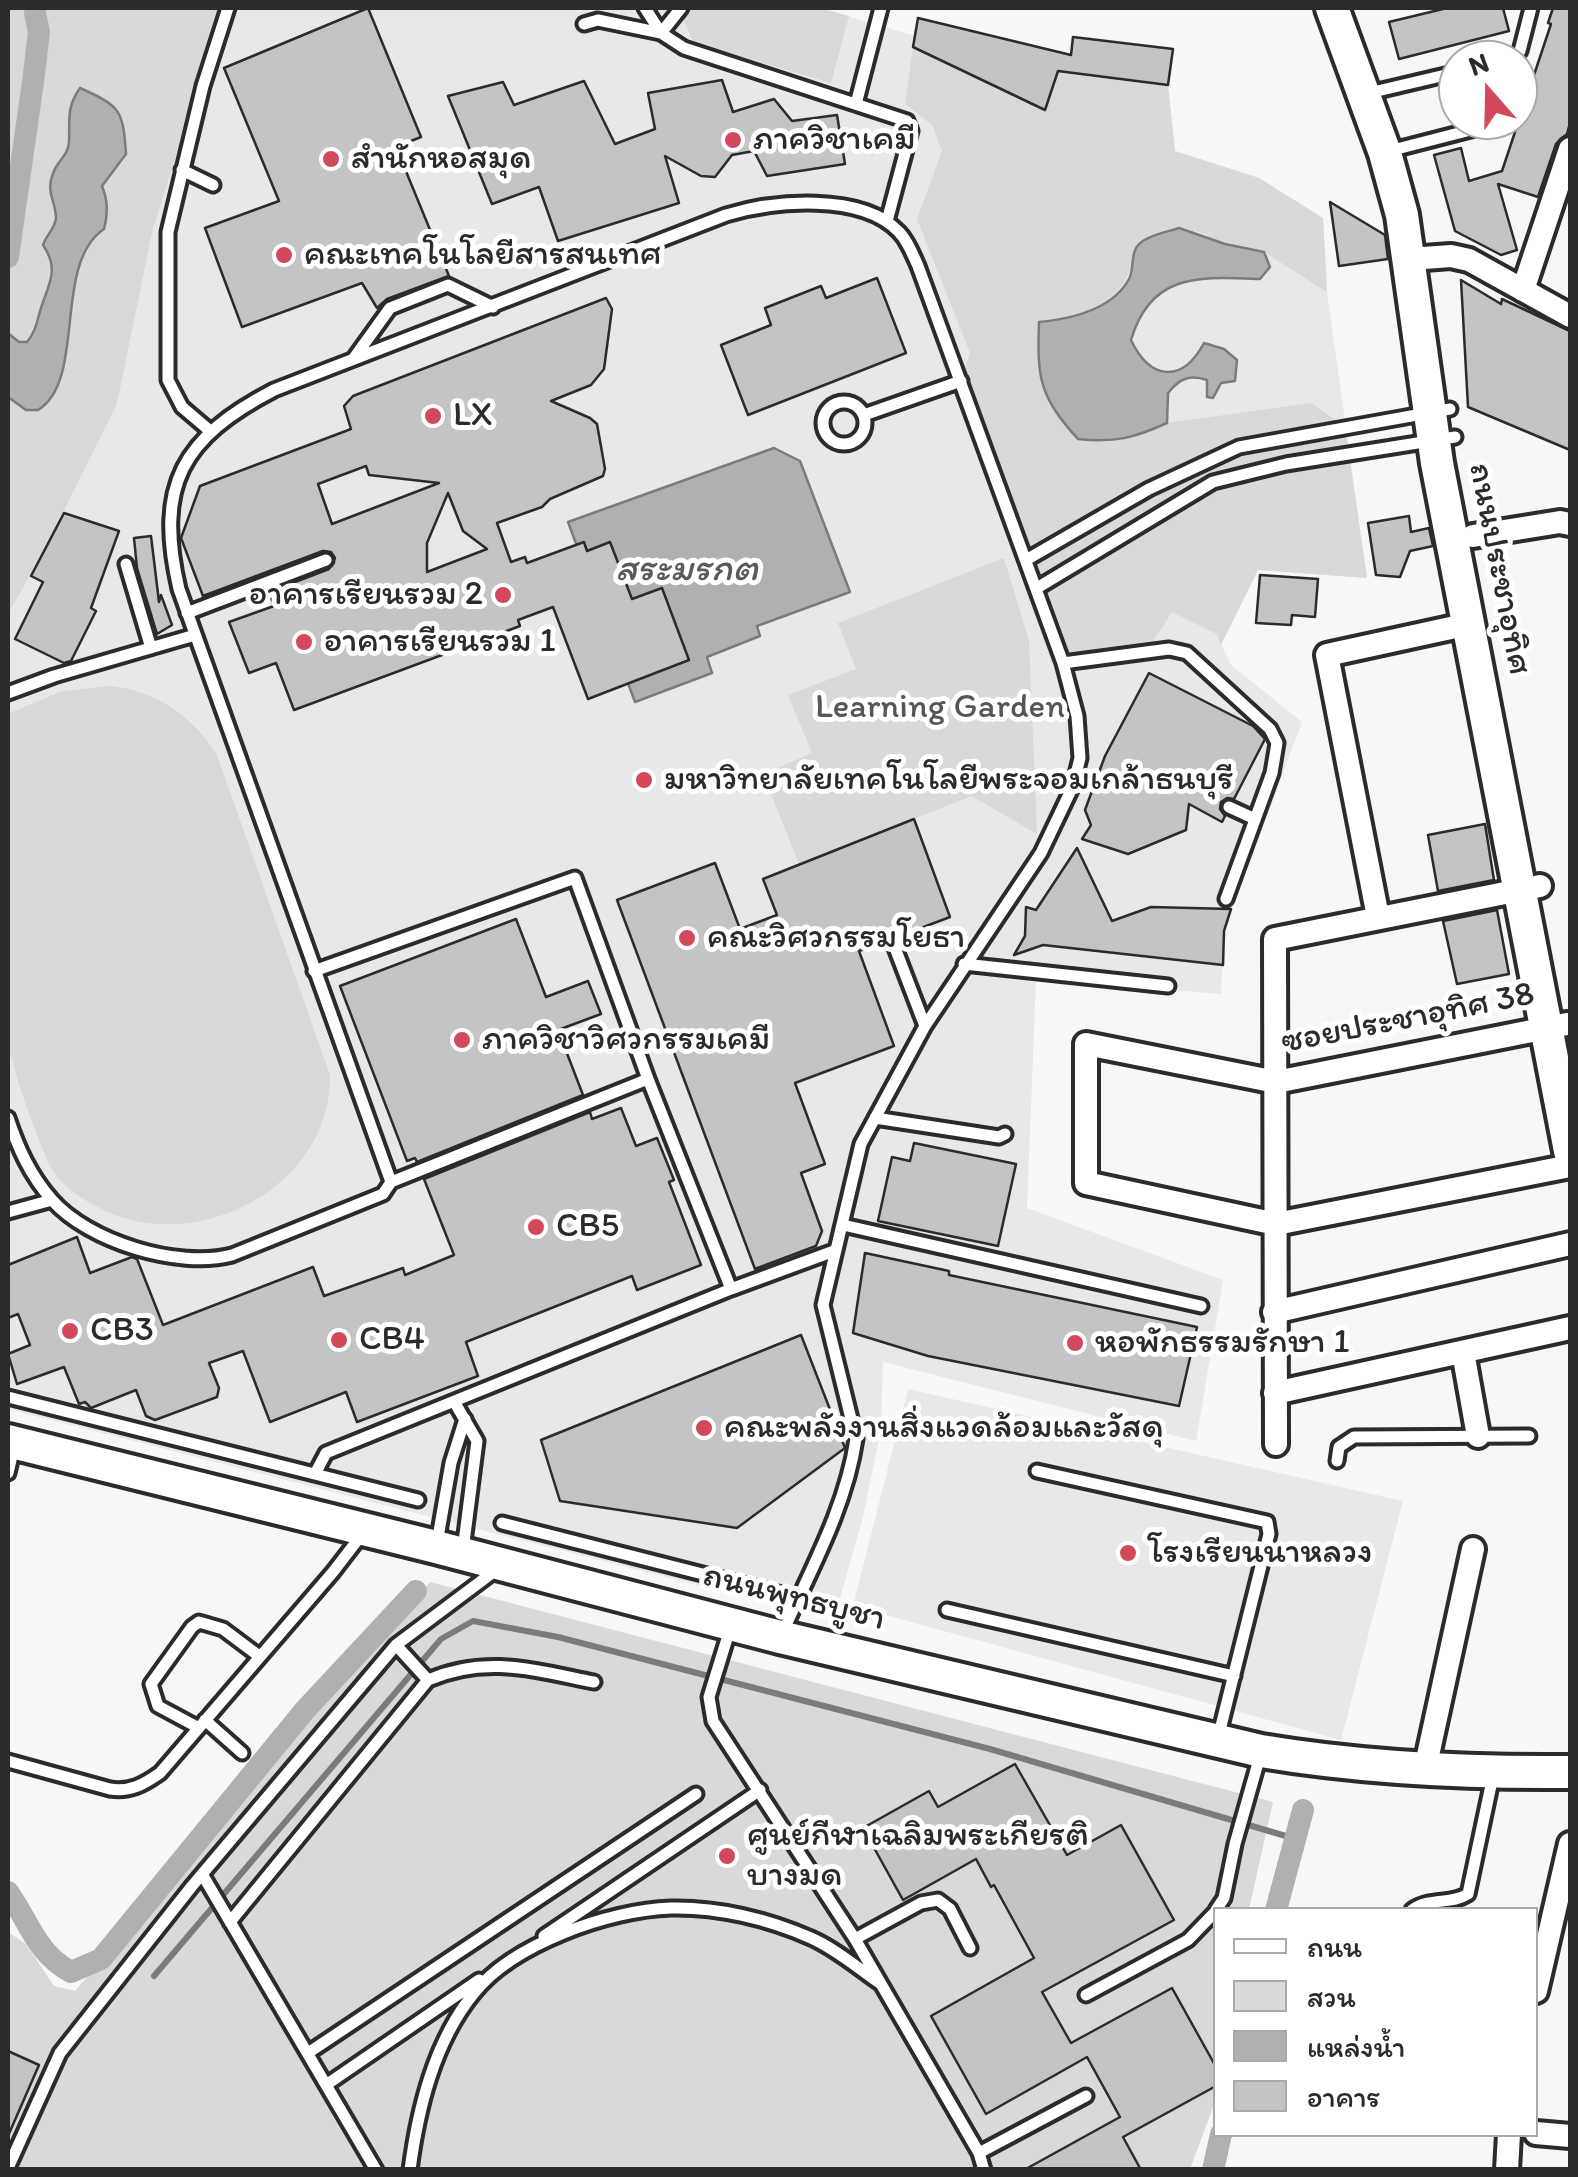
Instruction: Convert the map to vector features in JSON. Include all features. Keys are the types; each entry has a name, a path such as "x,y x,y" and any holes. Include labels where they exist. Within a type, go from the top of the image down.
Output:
{"main road":[{"name":"ถนนประชาอุทิศ","path":"1332,8 1374,92"},
{"name":"ถนนประชาอุทิศ","path":"1353,8 1374,92 1395,149 1420,258 1469,624 1561,1031 1570,1151"},
{"name":"ถนนประชาอุทิศ","path":"1442,425 1472,536 1530,888"},
{"name":"ถนนพุทธบูชา","path":"10,1452 365,1530 780,1638 1217,1742 1324,1762 1494,1772 1570,1772"}],"street":[{"path":"1523,290 1570,149"},
{"path":"1420,258 1469,260 1570,316"},
{"path":"1472,536 1560,522 1570,524"},
{"path":"1378,918 1327,654 1469,624"},
{"path":"1276,1444 1275,939 1530,888"},
{"name":"ซอยประชาอุทิศ 38","path":"1276,1224 1086,1183 1086,1044 1276,1082 1561,1031"},
{"path":"1276,1224 1570,1166"},
{"path":"1274,1312 1570,1244"},
{"path":"1275,1392 1570,1328"},
{"path":"1463,1352 1478,1436"},
{"path":"1426,1769 1473,1549"},
{"path":"1538,1982 1570,1844"},
{"path":"1538,2133 1570,2136"},
{"path":"1507,2170 1510,2137"}],"lane":[{"path":"209,430 182,406 168,380 168,232 203,86 228,8"},
{"path":"645,8 661,33"},
{"path":"661,33 681,8"},
{"path":"856,104 881,8"},
{"path":"1523,40 1531,8"},
{"path":"584,24 598,20 661,33 684,48 908,121 886,221"},
{"path":"1374,92 1438,77"},
{"path":"1395,149 1438,138"},
{"path":"182,170 212,185"},
{"path":"391,1182 187,612 169,546 178,481 196,446 233,411 354,358 745,210 788,204 835,206 873,214 902,234 918,266 1063,663 1080,735 1080,758 1073,786 1041,853 925,1026 861,1144 823,1305 856,1439 846,1488 780,1638"},
{"path":"354,358 390,308 448,284 493,307"},
{"path":"864,415 960,381"},
{"path":"1026,560 1149,489 1239,447 1442,425"},
{"path":"1037,588 1213,482 1442,425"},
{"path":"187,612 326,560"},
{"path":"126,564 151,648"},
{"path":"8,694 195,635"},
{"path":"1063,663 1169,649 1186,653 1270,729 1277,743 1272,773 1226,900"},
{"path":"1229,807 1255,819"},
{"path":"314,971 575,878 648,1079 731,1289"},
{"path":"892,940 925,1026"},
{"path":"964,964 1168,986"},
{"path":"8,1118 22,1158 52,1200 95,1232 149,1252 207,1260 232,1255 383,1194 391,1182 648,1079"},
{"path":"875,1118 999,1137 1005,1134"},
{"path":"8,1212 52,1200"},
{"path":"843,1225 1201,1306"},
{"path":"316,1474 326,1453 834,1251"},
{"path":"8,1396 418,1500"},
{"path":"450,1551 477,1440 455,1402"},
{"path":"450,1551 451,1464 465,1420"},
{"path":"1338,1461 1339,1448 1354,1437 1529,1436"},
{"path":"1036,1471 1267,1522 1269,1534 1217,1742"},
{"path":"502,1523 797,1598"},
{"path":"8,1761 124,1791 143,1785 160,1773 365,1530"},
{"path":"8,2168 60,2053 202,1874 396,1645 504,1564"},
{"path":"947,1610 1234,1676"},
{"path":"242,1753 202,1724 158,1706 151,1684 199,1622 210,1623 259,1656"},
{"path":"732,1625 709,1698 713,1721 855,1939 979,2153 984,2170"},
{"path":"396,1645 424,1675"},
{"path":"230,1922 424,1675 481,1664 519,1667 594,1682"},
{"path":"1218,1907 1224,1898 1261,1751"},
{"path":"1417,1907 1430,1900 1458,1900 1468,1894 1494,1772"},
{"path":"326,2085 760,1790"},
{"path":"308,2053 696,1794"},
{"path":"202,1874 376,2170"},
{"path":"855,1939 920,1903 938,1900 950,1908 970,1948"},
{"path":"410,2170 416,2121 452,2024 476,1990 517,1954 571,1930 668,1908 716,1910 814,1939 881,1984"},
{"path":"1086,1995 1188,1940 1213,1913"},
{"path":"979,2153 1086,2096"}],"shaded area":[{"name":"มหาวิทยาลัยเทคโนโลยีพระจอมเกล้าธนบุรี","path":"224,8 820,8 915,36 913,47 1044,109 1058,71 1168,85 1175,151 1259,178 1323,218 1327,292 1367,578 1257,570 1221,644 1231,665 1302,722 1224,931 1221,994 1036,979 1027,1208 1223,1280 1196,1441 883,1362 881,1429 863,1517 834,1620 8,1409 8,615 117,404 153,229"},
{"name":"โรงเรียนนาหลวง","path":"908,1389 1403,1501 1341,1740 853,1606"}],"green space":[{"path":"8,8 224,8 153,229 117,404 8,615"},
{"path":"687,8 820,8 849,16 831,83 694,43 683,19"},
{"path":"913,47 1044,109 1058,71 1168,85 1175,151 1259,178 1323,218 1327,292 1264,252 1225,244 1196,231 1136,248 1127,276 1115,293 1071,319 1077,438 1103,442 1136,437 1167,423 1311,403 1345,427 1367,578 1258,570 1221,645 1217,634 1172,612 1146,652 1063,663 961,381 970,353 917,219 942,151 932,125 905,104"},
{"name":"Learning Garden","path":"1004,558 1029,641 1037,834 972,796 799,864 763,774 812,753 788,695 856,669 838,623"},
{"path":"111,686 143,694 172,708 197,729 217,755 330,1075 325,1115 308,1151 283,1180 250,1203 214,1218 175,1224 135,1221 78,1196 52,1169 8,1040 8,714 62,691"},
{"name":"ศูนย์กีฬาเฉลิมพระเกียรติ บางมด","path":"430,1582 1273,1802 1249,1907 1213,1907 1213,2107 1190,2169 8,2169 8,1932 26,1944 54,1986 75,1991"}],"water":[{"path":"80,88 117,111 126,154 102,186 107,212 104,229 88,246 79,268 62,374 53,395 38,410 26,410 8,397 8,333 19,342 27,342 50,282 51,261 43,245 56,221 50,185 68,147 71,108"},
{"path":"1179,228 1264,252 1270,267 1260,279 1198,279 1165,290 1140,318 1131,340 1147,363 1166,372 1186,365 1204,343 1224,349 1237,360 1235,381 1221,383 1213,398 1207,397 1207,380 1185,379 1168,393 1167,423 1124,438 1078,439 1055,410 1043,385 1039,322 1077,315 1112,298 1129,279 1139,244"},
{"name":"สระมรกต","path":"774,448 800,461 850,592 757,626 760,636 707,657 712,673 635,702 568,522"}],"building":[{"name":"สำนักหอสมุด","path":"368,8 421,137 396,147 449,276 387,299 377,308 362,283 242,327 205,228 279,201 224,68"},
{"path":"1447,8 1503,8 1509,31 1474,40 1438,40 1438,49 1399,59 1389,22"},
{"path":"1553,8 1570,8 1570,123 1567,134 1556,144 1538,197 1498,184 1517,250 1501,255 1455,231 1434,155 1461,148 1469,181 1502,171 1512,140 1538,140 1538,63 1551,24 1548,23"},
{"path":"918,18 1071,55 1073,37 1173,49 1168,85 1058,71 1045,110 913,47"},
{"path":"722,80 733,112 774,99 792,121 837,115 845,164 767,176 754,151 732,155 715,177 701,176 665,156 679,203 558,241 539,187 492,204 448,96 503,82 514,105 584,81 615,144 655,129 648,93"},
{"path":"1330,202 1385,235 1388,259 1339,266"},
{"path":"877,278 906,353 748,415 721,345 771,325 765,308 821,286 826,298"},
{"path":"1461,280 1501,304 1502,299 1570,331 1570,450 1468,407"},
{"path":"606,298 612,309 604,369 591,385 551,401 597,424 603,476 550,499 542,507 497,523 511,562 525,557 527,563 584,542 587,551 610,542 632,599 662,588 689,660 588,699 553,607 518,620 520,626 294,710 276,663 249,673 229,622 274,606 269,592 329,569 335,558 331,552 323,551 203,596 181,538 200,486 351,429 344,406 353,396","holes":["366,466 369,475 439,483 332,524 318,484","448,493 463,531 487,549 427,572 427,543"]},
{"path":"64,513 119,531 91,608 96,611 71,661 64,663 15,639 43,582 31,576"},
{"path":"1409,516 1411,532 1429,528 1433,546 1410,551 1400,577 1376,575 1368,523"},
{"path":"151,536 159,602 161,595 172,625 157,634 137,568 134,538"},
{"path":"1260,575 1318,579 1315,617 1292,615 1291,625 1256,623"},
{"path":"1149,673 1253,726 1265,739 1234,799 1221,802 1225,816 1222,822 1189,804 1186,830 1128,854 1082,839 1091,825 1085,810 1105,756"},
{"path":"914,819 950,917 900,936 890,931 884,935 883,943 859,951 894,1046 795,1083 825,1164 801,1173 822,1231 816,1246 755,1269 617,900 715,863 740,929 777,915 763,879"},
{"path":"1485,824 1494,880 1438,891 1428,835"},
{"path":"1077,848 1112,921 1151,907 1231,909 1224,931 1223,965 1043,945 1014,955 1025,936 1026,907 1036,910"},
{"path":"1497,910 1509,974 1457,984 1443,921"},
{"name":"ภาควิชาวิศวกรรมเคมี","path":"516,919 546,997 588,981 601,1014 558,1030 583,1095 417,1162 415,1158 407,1161 340,986"},
{"path":"621,1108 636,1146 657,1138 674,1180 669,1182 701,1265 637,1290 632,1276 466,1342 478,1376 357,1422 346,1392 270,1422 243,1351 209,1363 219,1388 217,1397 155,1420 146,1416 136,1390 91,1408 85,1402 79,1404 64,1367 17,1384 8,1354 30,1345 18,1314 8,1318 8,1265 77,1237 90,1273 132,1257 137,1259 163,1325 313,1267 324,1296 403,1268 405,1275 454,1255 424,1179 590,1112 592,1119"},
{"path":"914,1143 1016,1164 998,1246 878,1221 892,1157 910,1161"},
{"name":"หอพักธรรมรักษา 1","path":"865,1253 949,1271 949,1275 1197,1327 1179,1406 928,1356 853,1333"},
{"name":"คณะพลังงานสิ่งแวดล้อมและวัสดุ","path":"801,1335 845,1448 737,1528 560,1501 541,1440"},
{"path":"1015,1764 1067,1855 1121,1825 1174,1920 1042,1992 1071,2043 1172,1988 1213,2062 1213,2088 1123,2137 1141,2170 1024,2170 1120,2117 1087,2057 986,2114 931,2016 1034,1958 976,1859 903,1900 863,1828 929,1791 938,1807"},
{"path":"8,2051 39,2065 8,2136"}],"waterway":[{"path":"8,257 39,32 35,13"},
{"path":"8,1892 41,1947 59,1964 71,1972 101,1959 305,1710 416,1591"},
{"path":"154,1976 441,1639 473,1621 558,1637 990,1749 1296,1839"},
{"path":"1277,1907 1303,1810"},
{"path":"1213,2170 1220,2137"}],"place":[{"name":"ภาควิชาเคมี","path":"733,140"},
{"name":"สำนักหอสมุด","path":"331,159"},
{"name":"คณะเทคโนโลยีสารสนเทศ","path":"284,255"},
{"name":"LX","path":"433,416"},
{"name":"อาคารเรียนรวม 2","path":"503,595"},
{"name":"อาคารเรียนรวม 1","path":"304,642"},
{"name":"มหาวิทยาลัยเทคโนโลยีพระจอมเกล้าธนบุรี","path":"644,780"},
{"name":"คณะวิศวกรรมโยธา","path":"687,938"},
{"name":"ภาควิชาวิศวกรรมเคมี","path":"462,1040"},
{"name":"CB5","path":"536,1227"},
{"name":"CB3","path":"70,1331"},
{"name":"CB4","path":"339,1340"},
{"name":"หอพักธรรมรักษา 1","path":"1075,1343"},
{"name":"คณะพลังงานสิ่งแวดล้อมและวัสดุ","path":"704,1428"},
{"name":"โรงเรียนนาหลวง","path":"1128,1553"},
{"name":"ศูนย์กีฬาเฉลิมพระเกียรติ บางมด","path":"727,1856"}]}
